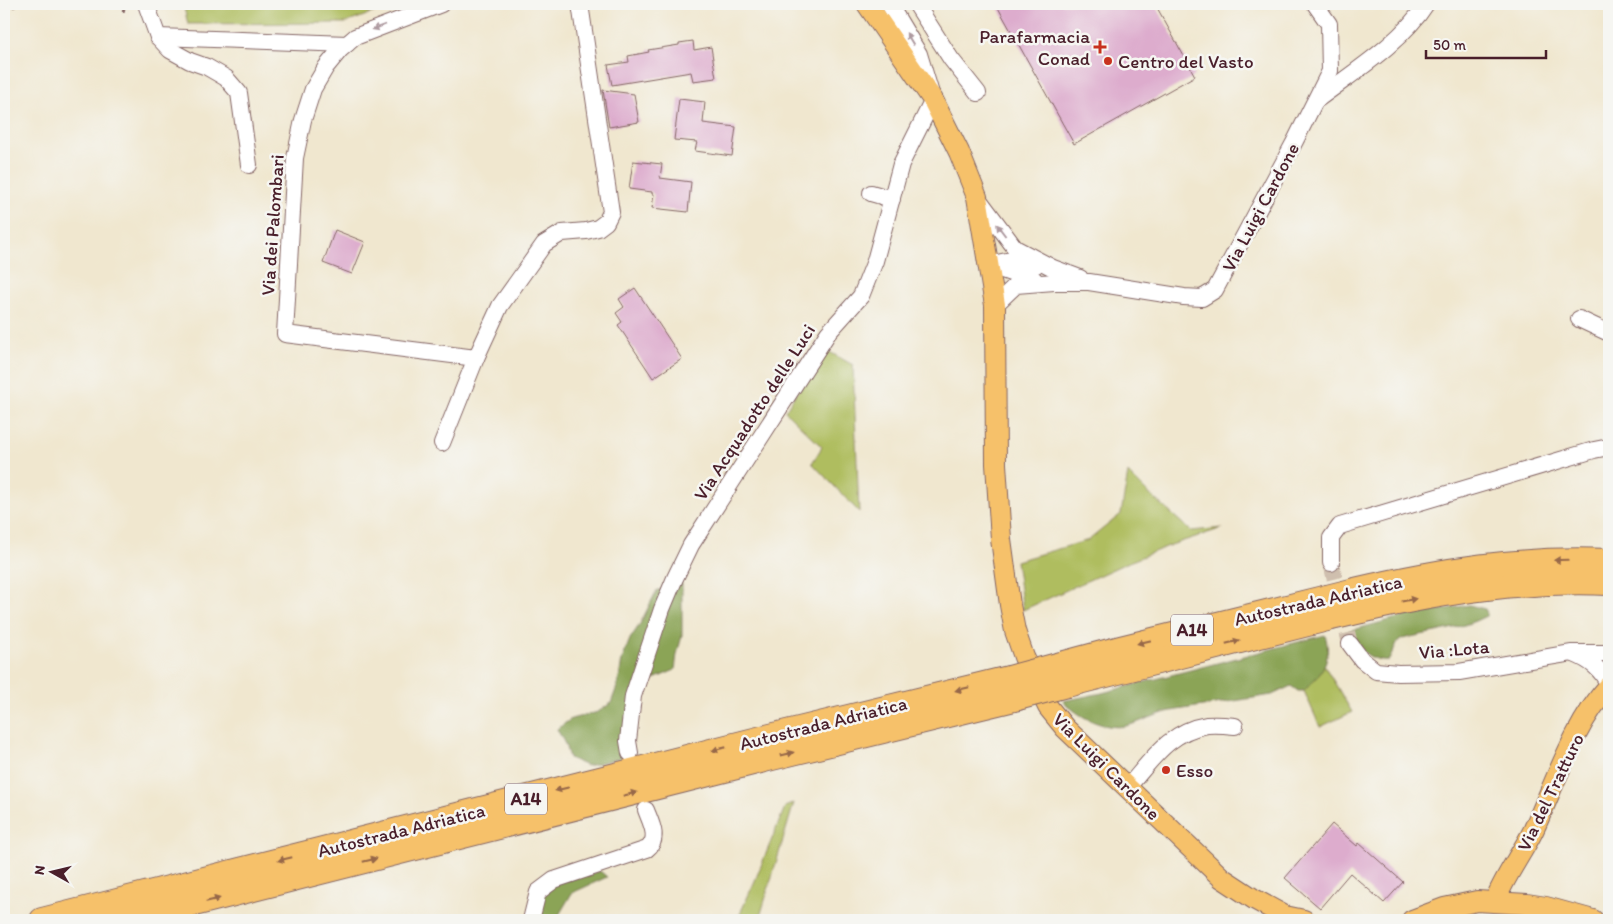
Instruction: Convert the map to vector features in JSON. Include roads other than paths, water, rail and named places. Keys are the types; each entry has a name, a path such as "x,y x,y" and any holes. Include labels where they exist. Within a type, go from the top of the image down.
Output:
{"highway":[{"name":"Autostrada Adriatica","path":"1359,601 1420,576 1473,567 1533,561 1609,561"},
{"name":"Autostrada Adriatica","path":"132,920 772,758 1062,675 1120,648 1359,601 1434,595 1476,588 1559,582 1609,583"},
{"name":"Autostrada Adriatica","path":"42,920 762,738 1013,688"}],"main road":[{"name":"Via Luigi Cardone","path":"867,4 934,100 959,152 977,197 995,305 996,464 1000,529 1010,605 1014,631 1048,707 1065,728 1222,878 1285,916 1304,920"},
{"name":"Via del Tratturo","path":"1495,901 1532,833 1559,770 1578,734 1597,700 1609,686"},
{"path":"1417,919 1444,908 1477,901 1495,901 1546,907 1592,920"}],"street":[{"path":"146,4 158,38 170,50 190,62 207,67 226,78 239,93 249,165"},
{"name":"Via dei Palombari","path":"442,4 355,37 326,68 313,89 303,120 296,158 285,334 476,358"},
{"path":"442,442 476,358 500,306 544,244 562,233 586,232 598,228 606,222 611,212 580,4"},
{"name":"Via Luigi Cardone","path":"889,4 919,54 934,100"},
{"path":"916,4 951,58 978,93"},
{"name":"Via Luigi Cardone","path":"988,265 1011,260 1054,275 1184,297 1202,298 1215,290 1330,71 1329,24 1315,4"},
{"path":"1314,102 1375,57 1417,18 1426,4"},
{"path":"158,38 347,44"},
{"name":"Via Acquadotto delle Luci","path":"630,753 628,741 634,696 662,609 675,578 691,545 828,333 861,296 875,261 901,164 934,100"},
{"path":"871,193 892,199"},
{"name":"Via Luigi Cardone","path":"977,197 1015,248 1054,275"},
{"name":"Via Luigi Cardone","path":"995,305 1016,285 1054,275"},
{"path":"1579,319 1609,333"},
{"path":"1331,563 1330,538 1340,526 1609,447"},
{"name":"Via :Lota","path":"1350,644 1362,660 1376,671 1398,673 1460,672 1572,653 1609,653"},
{"path":"1572,653 1591,662 1600,670 1609,686"},
{"path":"1127,788 1169,740 1187,730 1209,725 1235,726"},
{"path":"531,920 538,892 554,880 652,846 654,838 652,826 646,810"}],"tunnel":[{"path":"1331,563 1350,644"}],"place":[{"name":"Parafarmacia Conad","path":"1100,47"},
{"name":"Centro del Vasto","path":"1108,61"},
{"name":"Esso","path":"1166,770"}]}
